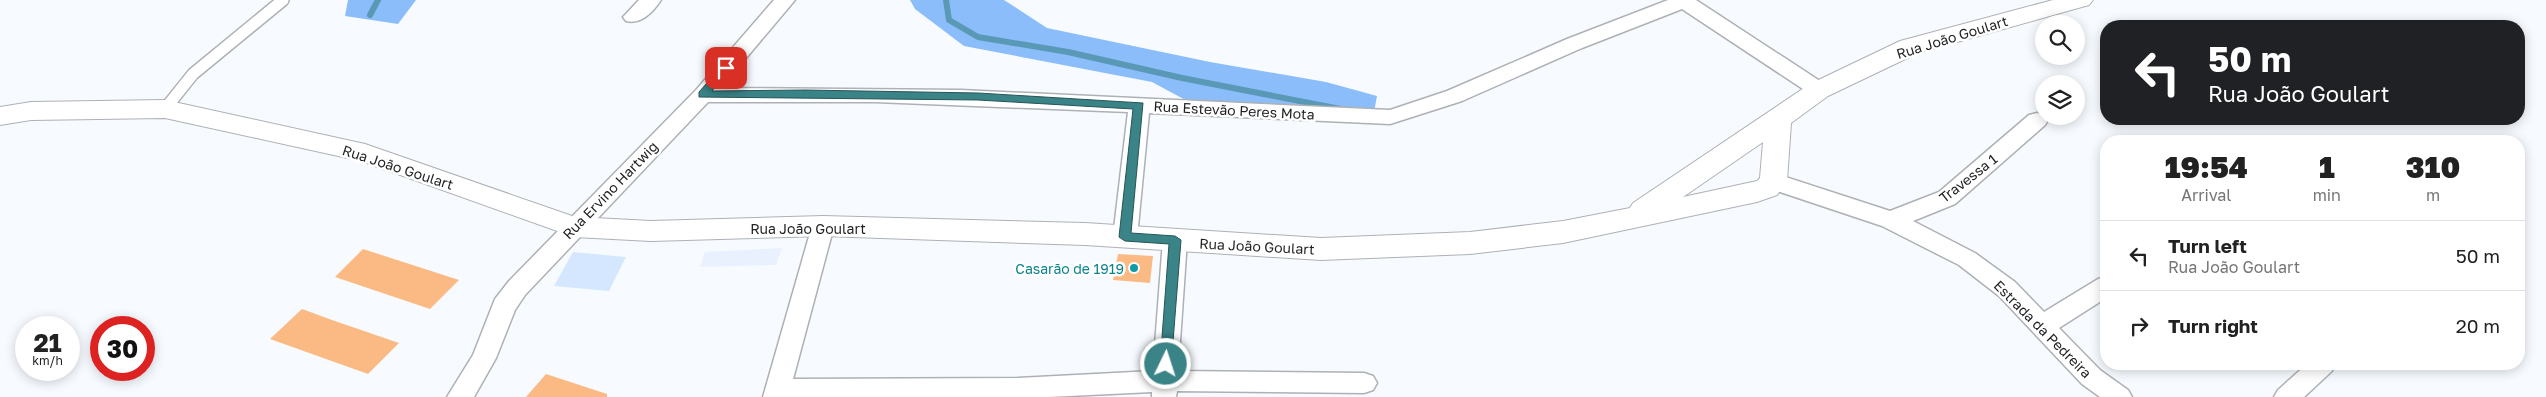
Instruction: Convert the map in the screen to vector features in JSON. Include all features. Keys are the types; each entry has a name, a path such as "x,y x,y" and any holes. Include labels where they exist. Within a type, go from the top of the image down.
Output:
{"street":[{"path":"633,17 651,0"},
{"name":"Rua Ervino Hartwig","path":"460,397 484,358 504,306 516,288 703,95 785,0"},
{"path":"1682,0 1819,90"},
{"name":"Rua Estevão Peres Mota","path":"703,95 805,93 978,97 1390,118 1418,111 1566,47 1682,0"},
{"name":"Rua João Goulart","path":"1631,217 1724,157 1819,90 1909,47 2081,0"},
{"path":"1125,237 1139,106"},
{"name":"Rua João Goulart","path":"0,116 50,111 165,110 365,153 574,227 651,231 824,226 1125,237 1321,249 1470,244 1563,232 1631,217 1769,180"},
{"path":"1724,157 1737,181 1769,180 1778,119"},
{"name":"Travessa 1","path":"1890,220 1924,209 1947,198 2035,122"},
{"name":"Estrada da Pedreira","path":"1769,180 1890,220 1967,259 2007,289 2091,377 2118,397"},
{"path":"824,226 777,393 1018,388 1164,389 1364,383"},
{"path":"1164,389 1175,240"},
{"path":"2042,326 2100,290"},
{"path":"2287,397 2316,370"}],"lane":[{"path":"165,110 193,74 284,0"}],"shaded area":[{"path":"348,0 416,0 398,24 345,16"},
{"path":"910,0 1004,0 1047,28 1210,62 1326,82 1377,96 1374,112 1191,103 1152,82 964,46 915,9"},
{"path":"782,248 776,265 700,267 705,252"},
{"path":"573,252 626,257 609,291 554,286"}],"building":[{"path":"363,249 459,280 430,309 335,277"},
{"name":"Casarão de 1919","path":"1118,254 1153,256 1150,283 1113,280"},
{"path":"302,309 399,343 368,374 270,339"},
{"path":"546,374 607,394 607,397 526,397"}],"waterway":[{"path":"370,15 378,0"},
{"path":"946,0 949,20 978,37 1068,52 1182,78 1340,109"}],"place":[{"name":"Casarão de 1919","path":"1134,268"}],"route":[{"path":"726,68 703,95 805,93 997,97 1139,106 1125,237 1175,240 1166,364"}]}
